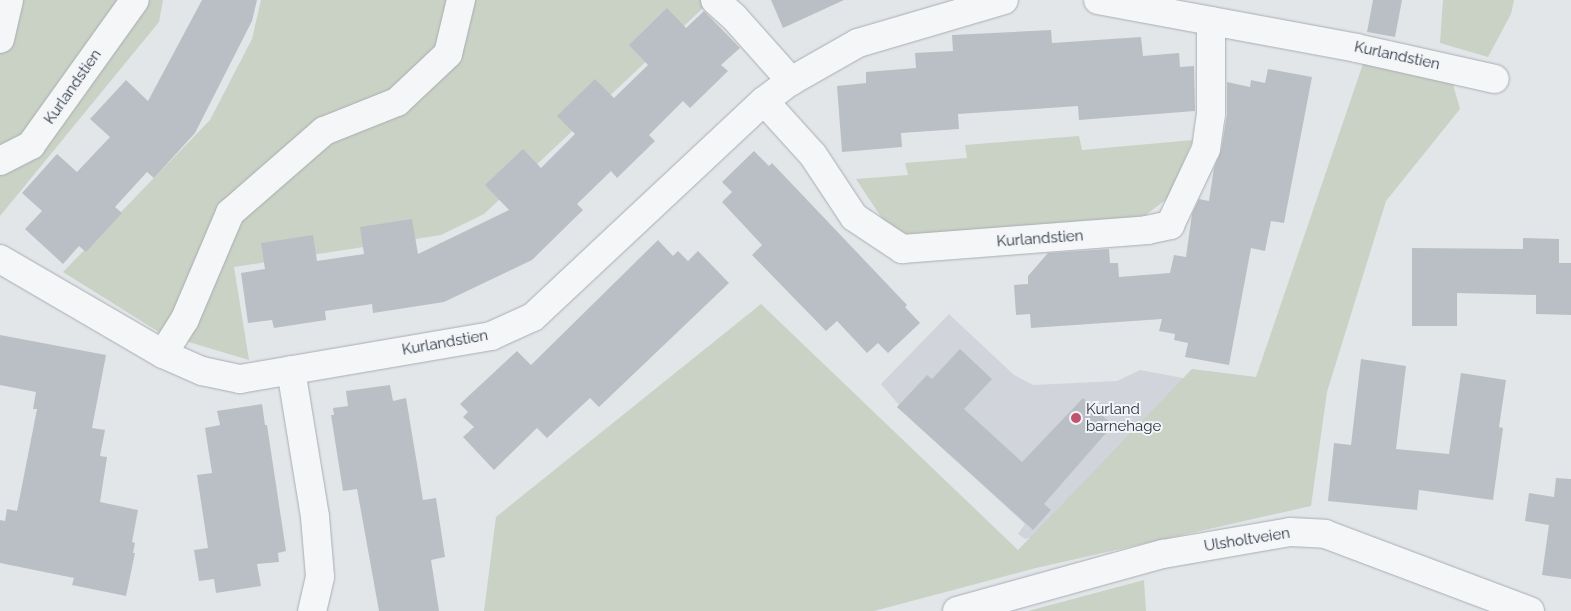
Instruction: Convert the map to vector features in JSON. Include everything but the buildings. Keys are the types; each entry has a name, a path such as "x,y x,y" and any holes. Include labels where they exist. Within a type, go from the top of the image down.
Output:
{"street":[{"path":"0,39 9,0"},
{"name":"Kurlandstien","path":"0,161 32,145 135,0"},
{"path":"163,354 185,319 230,213 324,131 397,102 448,54 461,0"},
{"path":"715,0 734,17 791,81"},
{"name":"Kurlandstien","path":"0,259 163,354 202,371 240,379 491,336 533,317 764,101 791,81 858,43 1004,0"},
{"name":"Kurlandstien","path":"1098,0 1410,58 1495,79"},
{"name":"Kurlandstien","path":"764,101 813,155 854,216 902,249 1147,230 1170,225 1206,149 1211,115 1211,21"},
{"path":"291,370 316,525 320,577 312,611"},
{"name":"Ulsholtveien","path":"957,611 1163,554 1290,532 1325,534 1530,611"}],"shaded area":[{"name":"Kurland barnehage","path":"949,314 1014,375 1033,385 1117,381 1140,370 1259,392 1124,511 1025,539 1018,534 1025,524 897,407 899,405 881,384"}],"green space":[{"path":"0,0 163,0 159,22 0,216"},
{"path":"261,0 719,0 703,8 484,214 441,235 234,267 249,360 162,334 63,272 210,120 252,39"},
{"path":"1443,0 1514,0 1511,14 1488,57 1440,43"},
{"path":"1365,58 1452,81 1460,109 1386,201 1327,392 1311,506 1036,568 874,611 484,611 496,517 761,304 1018,550 1192,369 1256,377"},
{"path":"1079,136 1082,150 1193,140 1168,198 1143,217 909,235 885,223 856,179 908,175 905,163 967,158 965,145"},
{"path":"1144,580 1146,611 1028,611"}],"place":[{"name":"Kurland barnehage","path":"1076,418"}]}
